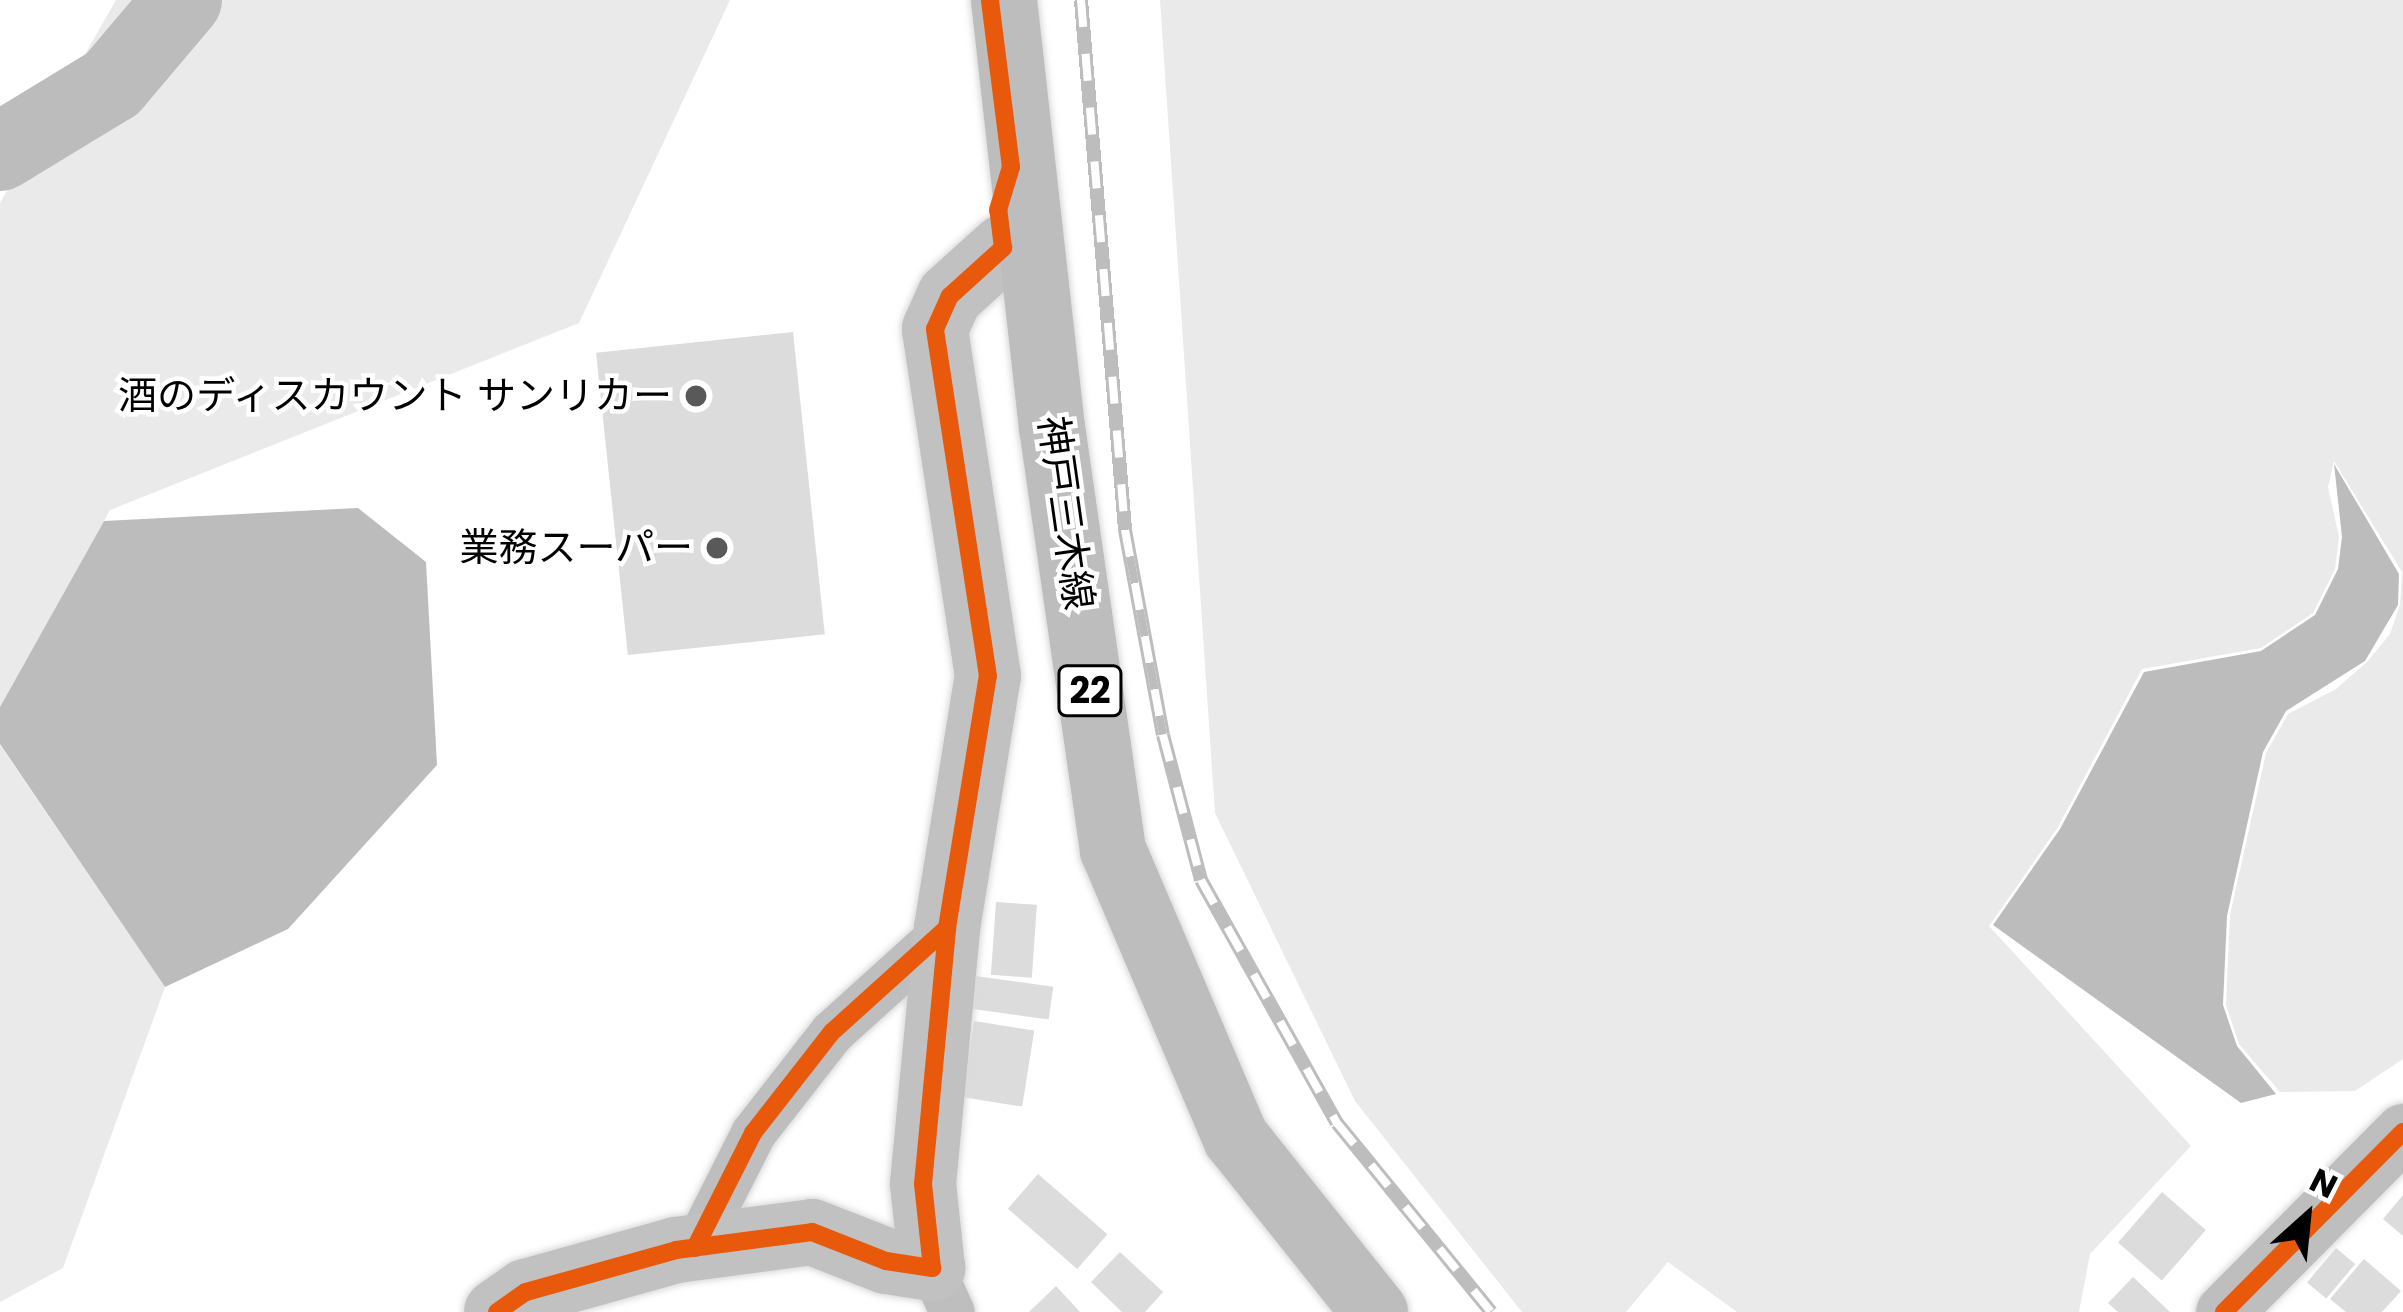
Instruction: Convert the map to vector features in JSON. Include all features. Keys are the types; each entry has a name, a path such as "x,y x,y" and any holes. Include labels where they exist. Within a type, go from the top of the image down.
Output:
{"main road":[{"name":"神戸三木線","path":"1004,0 1017,240 1114,850 1236,1138 1375,1312"},
{"path":"942,1290 923,1184 947,928 988,676 935,329 950,296 1017,240"},
{"path":"497,1312 526,1292 694,1248 812,1232 886,1261 942,1290"}],"street":[{"path":"694,1248 754,1132 832,1032 947,928"},
{"path":"2226,1311 2403,1132"}],"shaded area":[{"path":"116,0 730,0 579,323 110,510 0,707 0,203"},
{"path":"1160,0 2403,0 2403,1059 2355,1091 2280,1092 2239,1044 2226,1005 2230,915 2266,753 2288,714 2336,689 2367,662 2390,634 2400,605 2402,572 2334,461 2328,487 2339,537 2335,569 2313,613 2261,648 2142,669 2058,827 1989,926 2191,1146 2090,1254 2079,1312 1737,1312 1668,1262 1626,1312 1522,1312 1355,1101 1215,813"},
{"path":"2334,464 2399,574 2398,605 2365,661 2286,711 2263,752 2227,916 2223,1005 2237,1046 2276,1094 2241,1103 1993,925 2060,829 2144,672 2261,651 2315,615 2338,569 2342,537"},
{"path":"358,508 426,562 437,765 288,929 165,987 0,744 0,707 104,521"},
{"path":"0,745 165,987 63,1268 0,1302"}],"building":[{"path":"793,332 825,634 628,655 596,353"},
{"path":"996,902 1037,905 1032,978 991,975"},
{"path":"976,976 1053,987 1049,1020 971,1009"},
{"path":"974,1021 1034,1031 1022,1107 962,1097"},
{"path":"1038,1174 1107,1234 1077,1269 1008,1209"},
{"path":"2162,1192 2206,1230 2162,1281 2118,1243"},
{"path":"2403,1195 2403,1236 2383,1219"},
{"path":"2336,1248 2355,1264 2326,1299 2307,1282"},
{"path":"1120,1252 1163,1292 1145,1312 1122,1312 1091,1282"},
{"path":"2364,1259 2401,1291 2382,1312 2346,1312 2330,1299"},
{"path":"2133,1277 2170,1312 2118,1312 2108,1303"},
{"path":"1056,1286 1080,1312 1029,1312"}],"waterway":[{"path":"0,152 112,84 183,0"}],"railway":[{"path":"1081,0 1125,530 1163,735 1201,880 1337,1123 1491,1312"}],"cycle path":[{"path":"497,1312 526,1292 676,1250 812,1232 886,1261 932,1268 923,1184 947,928 988,676 935,329 950,296 1003,248 998,210 1011,167 990,0"},
{"path":"695,1248 753,1133 832,1032 947,928"},
{"path":"2224,1312 2403,1132"}],"place":[{"name":"酒のディスカウント サンリカー","path":"696,396"},
{"name":"業務スーパー","path":"717,548"}]}
